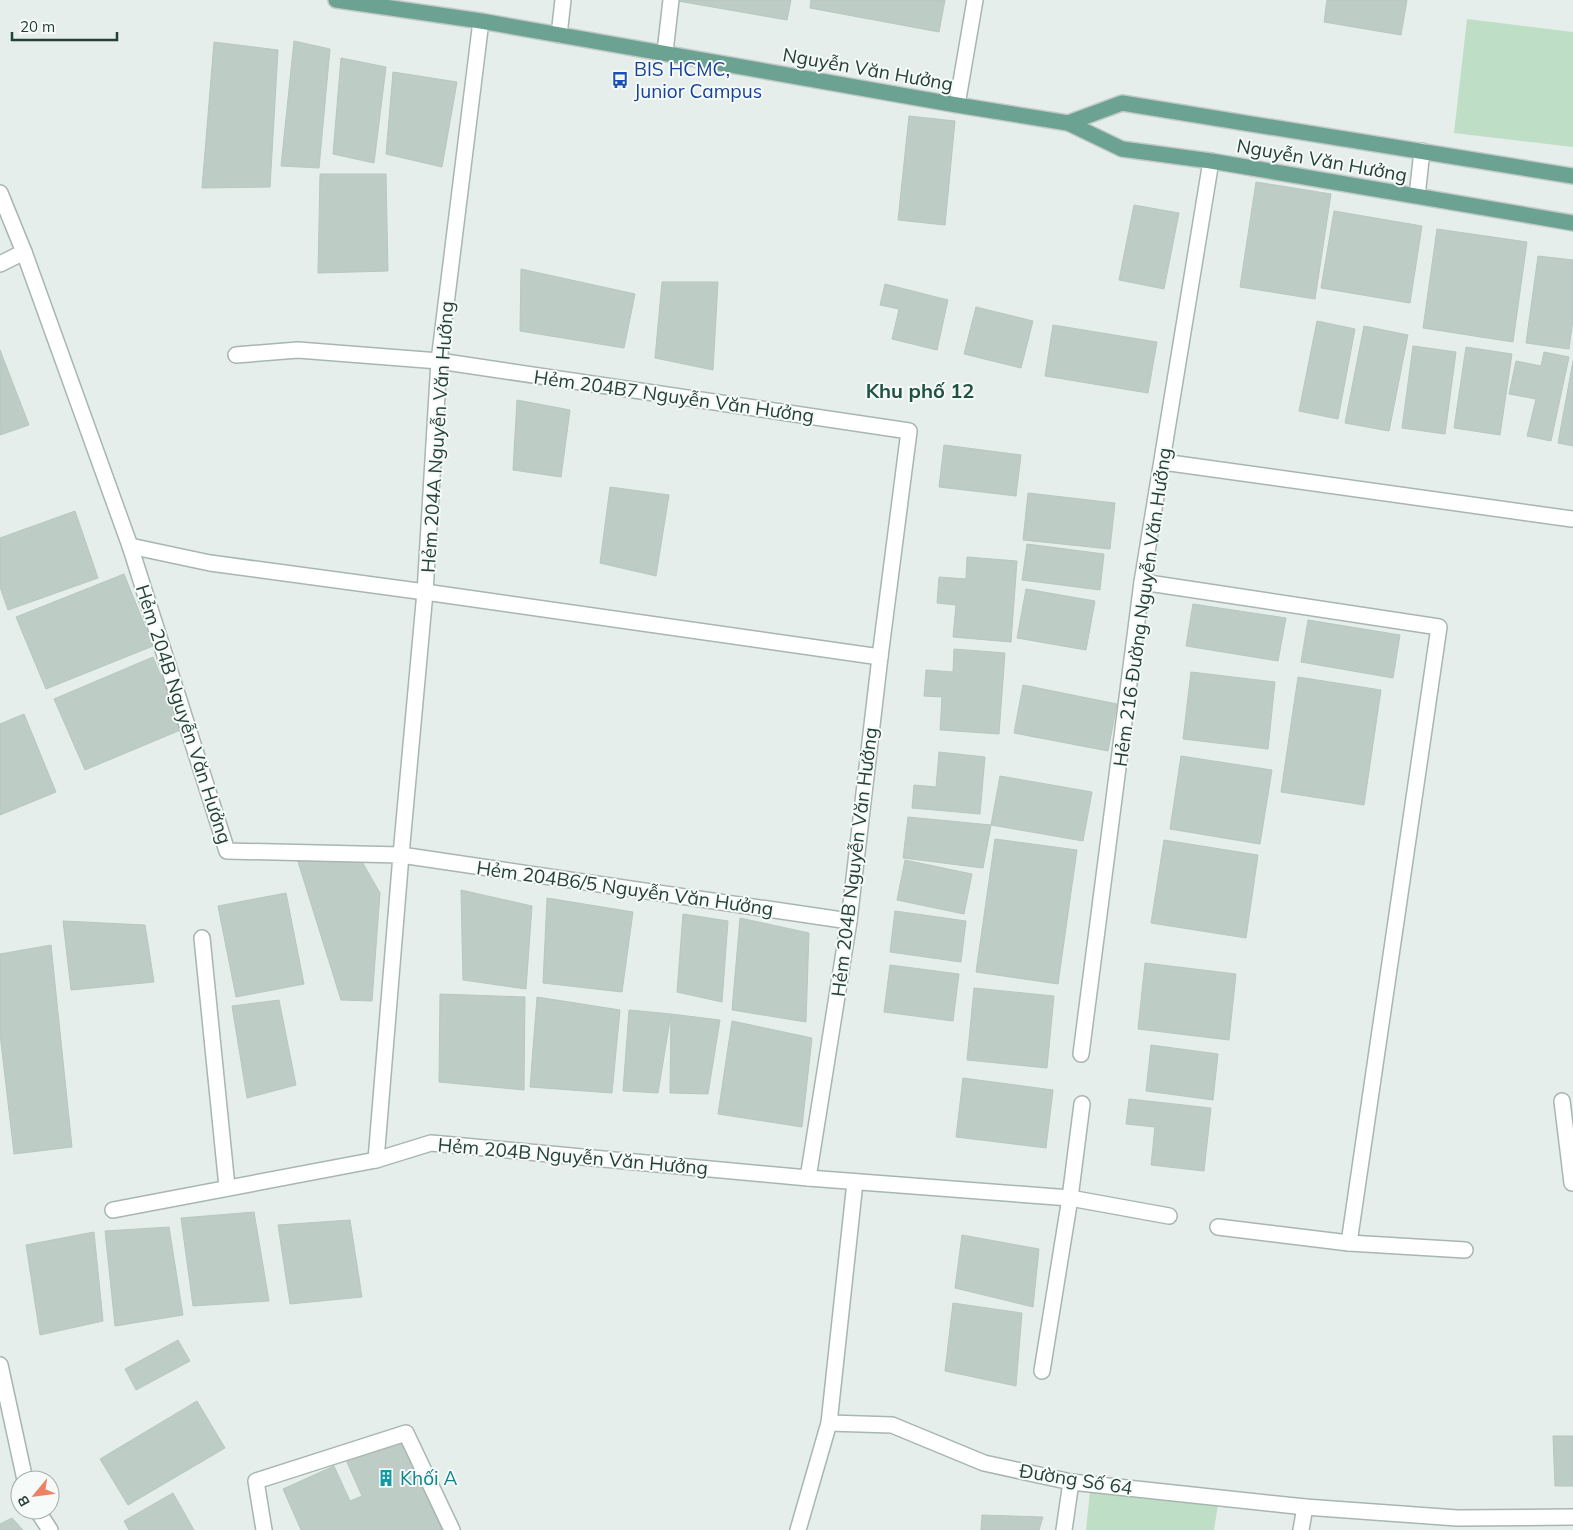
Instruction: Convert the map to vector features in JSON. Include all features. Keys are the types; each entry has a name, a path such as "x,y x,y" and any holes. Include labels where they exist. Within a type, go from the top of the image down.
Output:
{"main road":[{"name":"Nguyễn Văn Hưởng","path":"336,0 481,21 1068,123 1122,149 1211,161 1573,223"},
{"name":"Nguyễn Văn Hưởng","path":"1068,123 1122,104 1573,176"}],"street":[{"path":"559,35 563,0"},
{"path":"664,52 671,0"},
{"path":"957,105 975,0"},
{"name":"Hẻm 204A Nguyễn Văn Hưởng","path":"401,855 425,592 439,361 481,21"},
{"path":"1417,196 1422,151"},
{"name":"Hẻm 216 Đường Nguyễn Văn Hưởng","path":"1081,1054 1142,582 1211,161"},
{"name":"Hẻm 204B Nguyễn Văn Hưởng","path":"0,193 24,252 130,546 227,851 401,855"},
{"path":"0,264 24,252"},
{"path":"236,355 298,350 439,361"},
{"name":"Hẻm 204B7 Nguyễn Văn Hưởng","path":"439,361 909,430"},
{"name":"Hẻm 204B Nguyễn Văn Hưởng","path":"113,1210 376,1160 431,1142 808,1178 849,921 909,430"},
{"path":"1163,462 1572,519"},
{"path":"130,546 210,563 880,657"},
{"path":"1142,582 1439,627 1349,1244"},
{"path":"376,1160 401,855"},
{"name":"Hẻm 204B6/5 Nguyễn Văn Hưởng","path":"401,855 849,921"},
{"path":"202,938 227,1187"},
{"path":"1562,1101 1573,1183"},
{"path":"1042,1371 1070,1198 1082,1104"},
{"path":"808,1178 1070,1198 1169,1216"},
{"path":"798,1530 828,1423 855,1182"},
{"path":"1218,1226 1349,1244 1465,1250"},
{"path":"0,1366 23,1470"},
{"name":"Đường Số 64","path":"828,1423 892,1425 984,1463 1071,1482 1305,1507 1457,1518 1573,1517"},
{"path":"264,1530 256,1481 406,1432 452,1530"},
{"path":"1064,1530 1071,1482"},
{"path":"1301,1530 1305,1507"}],"green space":[{"path":"1467,19 1573,32 1573,147 1454,133"},
{"path":"1090,1491 1218,1505 1214,1530 1086,1530"}],"building":[{"path":"672,0 791,0 787,20"},
{"path":"811,0 945,0 939,32 810,8"},
{"path":"1327,0 1407,0 1401,35 1324,22"},
{"path":"294,41 330,49 319,168 281,166"},
{"path":"214,42 278,50 270,187 202,188"},
{"path":"341,58 386,67 374,163 333,154"},
{"path":"393,72 457,82 442,167 386,154"},
{"path":"909,116 955,121 945,225 898,220"},
{"path":"320,174 386,174 388,271 318,273"},
{"path":"1256,182 1331,194 1315,299 1240,287"},
{"path":"1134,205 1179,213 1164,289 1119,280"},
{"path":"1334,211 1422,226 1410,303 1321,288"},
{"path":"1437,229 1527,242 1513,342 1423,328"},
{"path":"1538,256 1573,260 1573,320 1569,349 1526,343"},
{"path":"521,269 635,294 624,348 520,331"},
{"path":"662,282 718,282 713,370 655,358"},
{"path":"885,284 948,300 937,350 892,339 899,309 880,305"},
{"path":"976,307 1033,321 1021,368 964,354"},
{"path":"1317,321 1355,329 1338,419 1299,411"},
{"path":"1053,325 1157,342 1148,393 1045,376"},
{"path":"1364,326 1408,335 1389,431 1345,423"},
{"path":"1413,346 1456,352 1445,434 1402,428"},
{"path":"1466,347 1512,354 1500,435 1454,428"},
{"path":"0,350 29,425 0,435"},
{"path":"1544,352 1569,357 1551,441 1527,436 1536,399 1509,394 1516,361 1541,366"},
{"path":"1573,361 1573,446 1558,443"},
{"path":"517,400 570,410 561,477 513,470"},
{"path":"944,445 1021,455 1016,496 939,487"},
{"path":"610,487 669,495 656,576 600,563"},
{"path":"1028,493 1115,503 1110,549 1023,540"},
{"path":"75,511 98,578 8,610 0,587 0,538"},
{"path":"1027,544 1104,554 1100,590 1022,580"},
{"path":"967,557 1017,561 1011,642 953,637 956,605 937,603 939,577 966,579"},
{"path":"124,574 153,646 46,689 16,617"},
{"path":"1026,589 1095,601 1086,650 1017,638"},
{"path":"1193,604 1286,618 1278,661 1186,646"},
{"path":"1308,620 1400,635 1393,678 1301,662"},
{"path":"954,649 1005,653 999,734 940,730 942,697 924,696 926,670 953,672"},
{"path":"153,657 183,729 85,770 54,699"},
{"path":"1191,672 1275,682 1268,749 1183,739"},
{"path":"1298,677 1381,690 1364,805 1281,792"},
{"path":"1023,685 1117,704 1108,751 1014,733"},
{"path":"24,714 56,792 0,815 0,724"},
{"path":"939,752 985,757 980,814 912,808 914,785 936,787"},
{"path":"1181,756 1272,770 1260,844 1170,829"},
{"path":"1000,776 1092,792 1083,841 991,825"},
{"path":"908,817 991,825 983,868 903,858"},
{"path":"995,839 1077,850 1058,984 976,972"},
{"path":"1164,840 1258,855 1246,938 1151,923"},
{"path":"295,852 357,853 380,893 372,1001 341,1000"},
{"path":"905,860 972,874 964,914 897,900"},
{"path":"461,890 532,906 526,989 463,980"},
{"path":"286,893 304,984 236,997 218,906"},
{"path":"547,898 633,912 622,992 543,983"},
{"path":"895,911 966,921 961,962 890,952"},
{"path":"683,914 728,921 722,1002 677,992"},
{"path":"740,918 809,933 806,1022 732,1010"},
{"path":"63,921 145,925 154,982 71,990"},
{"path":"51,945 72,1147 14,1154 0,1034 0,954"},
{"path":"1145,963 1236,974 1229,1040 1138,1029"},
{"path":"890,965 959,974 953,1021 884,1012"},
{"path":"974,988 1054,996 1047,1068 967,1060"},
{"path":"440,994 525,997 524,1090 439,1082"},
{"path":"537,997 620,1010 612,1093 530,1087"},
{"path":"279,1000 296,1085 247,1098 232,1006"},
{"path":"629,1010 671,1014 658,1093 623,1091"},
{"path":"671,1014 720,1020 708,1094 670,1093"},
{"path":"732,1021 812,1038 802,1127 718,1114"},
{"path":"1151,1045 1218,1054 1213,1100 1146,1091"},
{"path":"963,1078 1053,1090 1046,1148 956,1137"},
{"path":"1129,1099 1211,1108 1204,1171 1151,1165 1155,1127 1126,1124"},
{"path":"254,1212 269,1301 193,1306 181,1218"},
{"path":"350,1220 362,1297 290,1304 278,1225"},
{"path":"169,1227 183,1315 115,1326 105,1231"},
{"path":"94,1232 103,1321 40,1335 26,1245"},
{"path":"962,1235 1039,1249 1033,1307 955,1288"},
{"path":"953,1303 1022,1313 1016,1386 945,1371"},
{"path":"178,1340 190,1361 136,1390 125,1369"},
{"path":"197,1401 225,1448 128,1505 100,1459"},
{"name":"Khối A","path":"400,1436 442,1530 301,1530 283,1489 334,1466 350,1501 362,1496 346,1460"},
{"path":"1553,1436 1573,1436 1573,1486 1555,1486"},
{"path":"173,1493 194,1530 129,1530 124,1521"},
{"path":"982,1515 1043,1517 1039,1530 981,1530"},
{"path":"10,1519 14,1520 23,1530 0,1530 0,1524"}],"place":[{"name":"BIS HCMC, Junior Campus","path":"620,80"},
{"name":"Khối A","path":"386,1478"}],"district":[{"name":"Khu phố 12","path":"920,391"}]}
